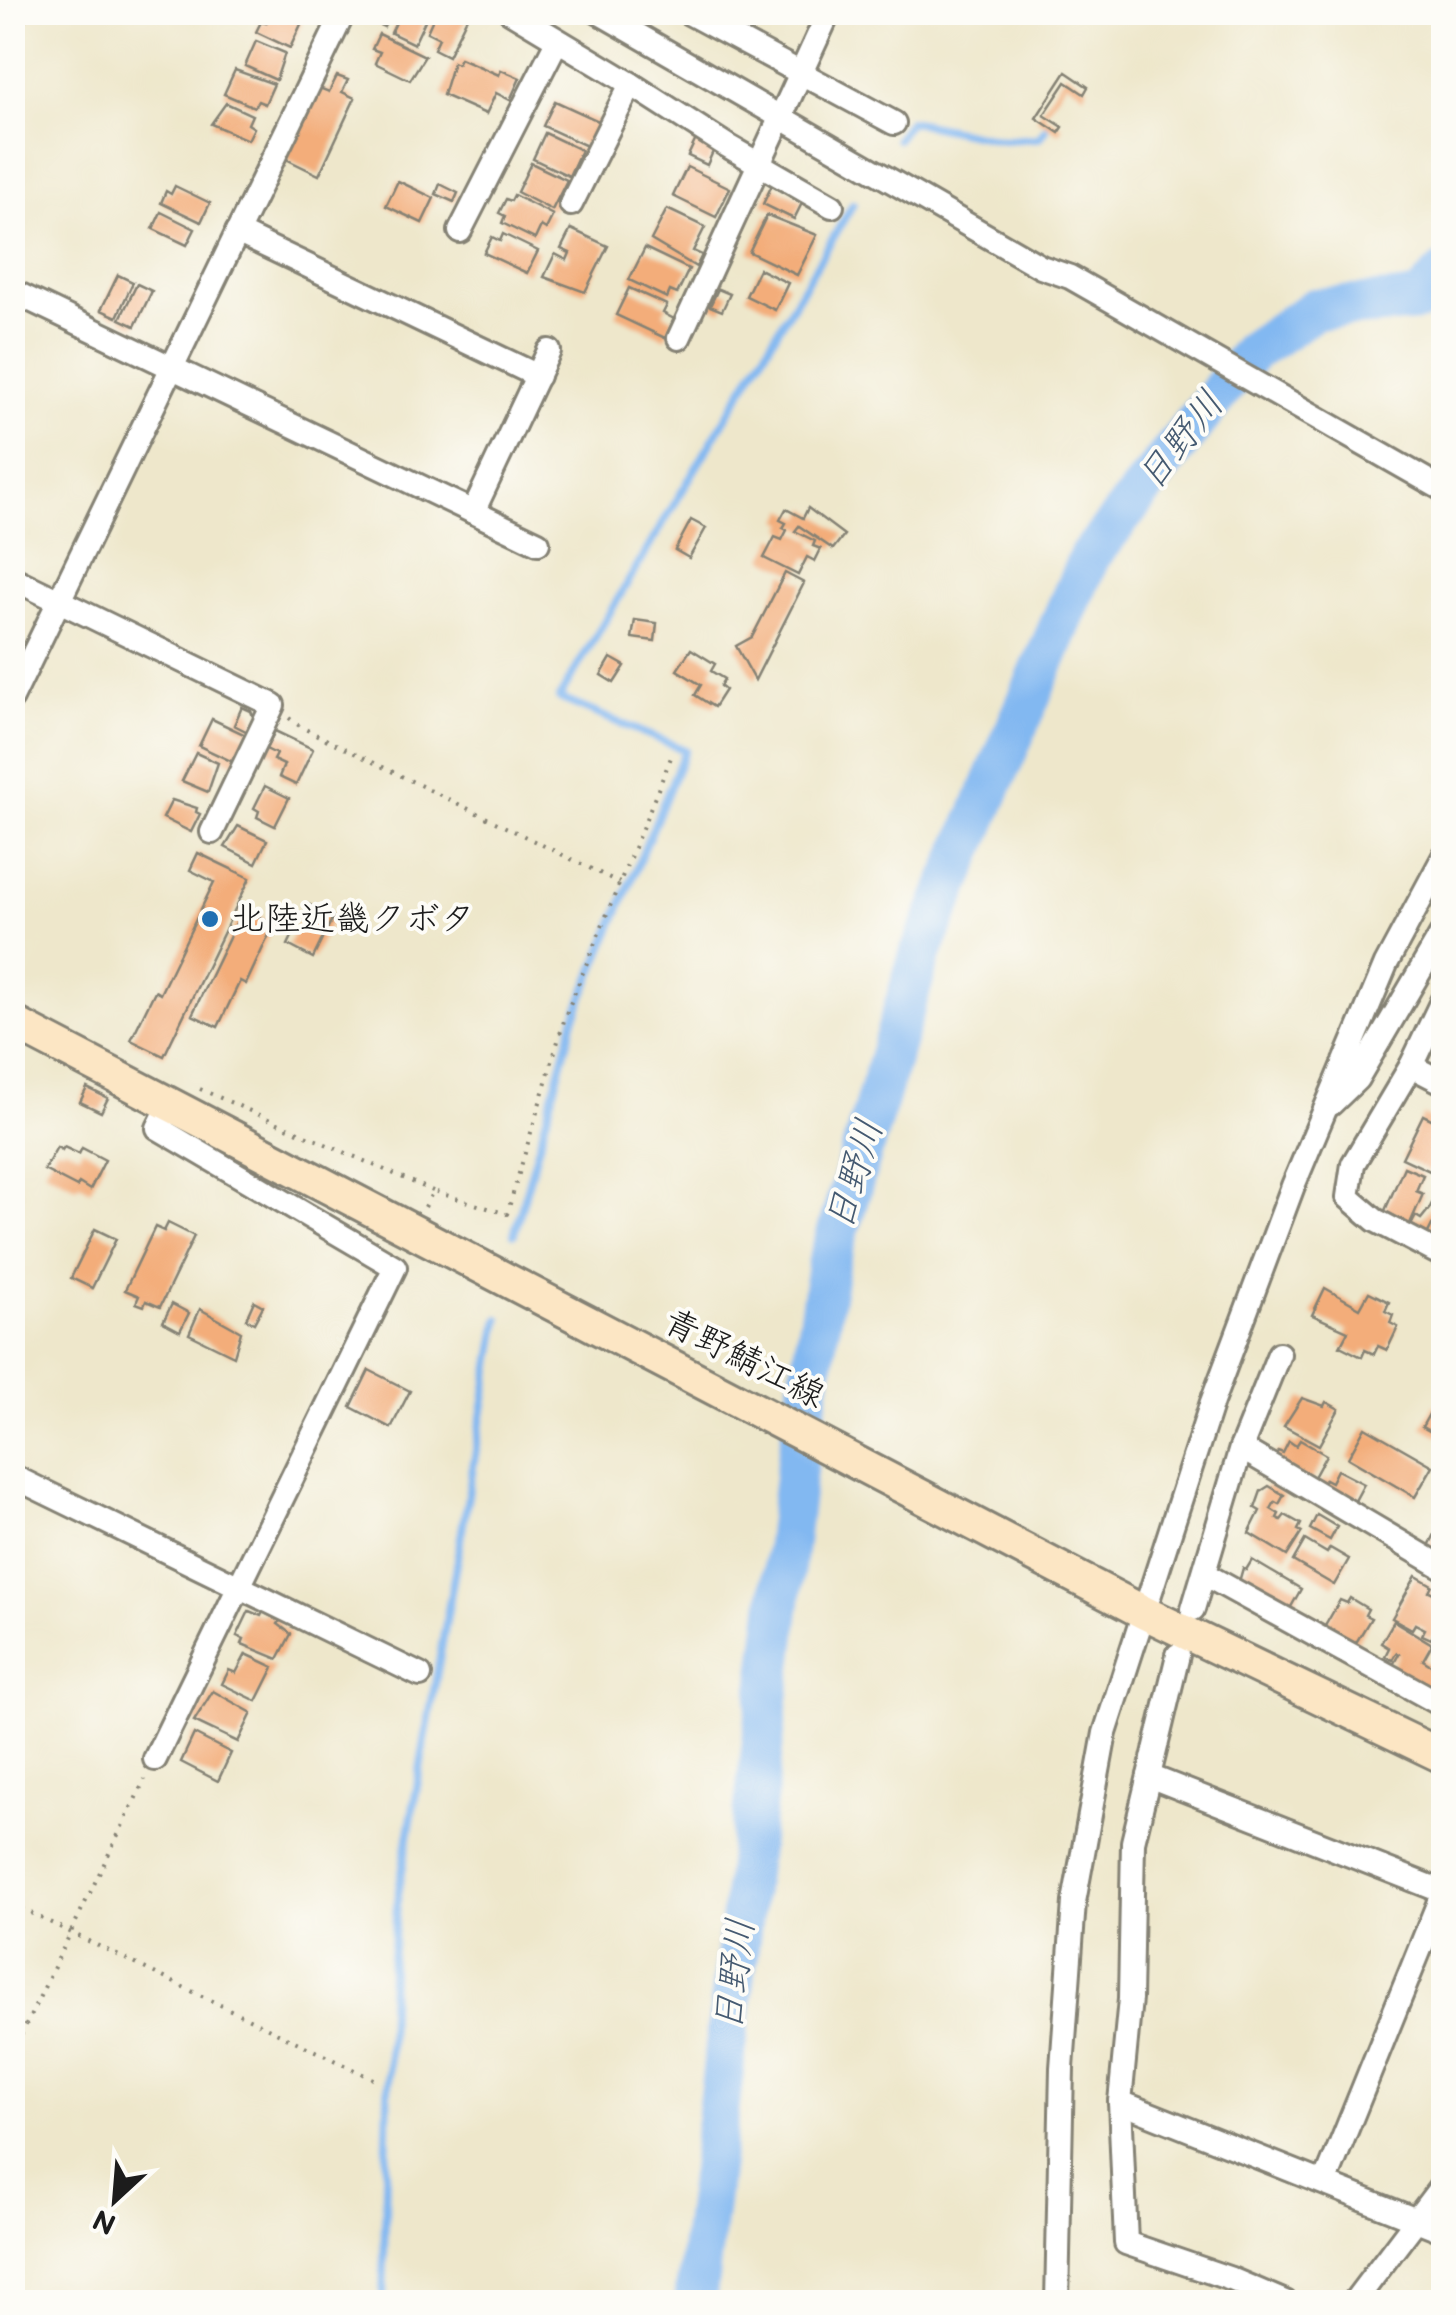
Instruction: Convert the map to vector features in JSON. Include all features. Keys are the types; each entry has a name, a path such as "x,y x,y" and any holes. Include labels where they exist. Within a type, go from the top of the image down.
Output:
{"main road":[{"name":"青野鯖江線","path":"12,1022 1137,1608 1444,1757"}],"street":[{"path":"12,698 344,12"},
{"path":"511,12 832,206"},
{"path":"598,12 1041,267 1070,277 1444,490"},
{"path":"687,12 894,123"},
{"path":"679,338 829,12"},
{"path":"460,231 557,41"},
{"path":"571,204 631,84"},
{"path":"238,232 538,376"},
{"path":"12,291 538,543"},
{"path":"473,512 549,352"},
{"path":"12,578 273,705 212,832"},
{"path":"1056,2302 1062,2068 1074,1902 1105,1734 1137,1608 1325,1110 1386,964 1444,856"},
{"path":"1325,1110 1357,1079 1444,930"},
{"path":"1444,997 1411,1066 1353,1164 1348,1197 1375,1220 1444,1256"},
{"path":"1411,1066 1444,1083"},
{"path":"155,1759 395,1268 158,1128 170,1104"},
{"path":"1193,1609 1241,1448 1279,1354"},
{"path":"1241,1448 1444,1568"},
{"path":"12,1476 420,1675"},
{"path":"1204,1574 1444,1706"},
{"path":"1178,1655 1133,1842 1130,1999 1120,2102 1126,2243 1230,2291 1285,2302"},
{"path":"1149,1776 1443,1892 1325,2183"},
{"path":"1120,2102 1444,2231"},
{"path":"1354,2302 1444,2182"}],"path":[{"path":"273,705 301,726 620,883"},
{"path":"170,1104 179,1090 206,1088 264,1118 434,1191 506,1214 566,1014 672,754"},
{"path":"423,1211 434,1191"},
{"path":"12,2054 155,1759"},
{"path":"12,1904 376,2080"}],"building":[{"path":"271,12 281,12 302,22 290,48 256,32"},
{"path":"391,12 384,27 359,15"},
{"path":"401,12 429,12 414,44 391,33"},
{"path":"436,12 457,12 467,17 448,56 434,49 439,38 427,32"},
{"path":"379,34 425,56 410,80 375,63 380,52 372,49"},
{"path":"256,41 285,53 276,80 245,66"},
{"path":"460,58 499,75 501,70 520,78 510,100 496,93 486,114 443,95 453,62 457,64"},
{"path":"235,70 274,84 265,104 258,101 254,107 224,94"},
{"path":"1066,72 1088,87 1084,94 1066,82 1044,115 1063,127 1059,133 1036,118"},
{"path":"337,76 348,80 342,92 355,98 319,175 284,158 317,87 329,92"},
{"path":"555,101 601,122 589,147 543,126"},
{"path":"226,103 252,115 248,124 254,128 248,140 211,124"},
{"path":"545,133 581,150 569,176 533,159"},
{"path":"696,139 715,147 707,165 688,156"},
{"path":"531,163 567,180 552,210 517,192"},
{"path":"687,167 730,188 716,217 673,196"},
{"path":"398,181 434,198 422,223 386,206"},
{"path":"440,184 458,193 454,202 436,194"},
{"path":"772,185 803,201 794,219 763,204"},
{"path":"175,186 210,203 201,222 161,203 166,191 171,194"},
{"path":"514,195 553,215 535,239 502,223 505,216 499,213 506,199 511,201"},
{"path":"667,209 705,227 693,251 702,255 696,267 651,240"},
{"path":"161,212 195,229 187,245 153,229"},
{"path":"767,215 817,235 797,275 749,252"},
{"path":"571,229 608,246 585,292 544,277 555,254 567,260 570,253 561,249"},
{"path":"503,234 538,251 527,273 484,253 492,237 500,241"},
{"path":"645,248 689,269 677,294 670,291 667,298 629,280"},
{"path":"759,269 788,283 775,310 746,296"},
{"path":"118,275 133,282 117,317 101,310"},
{"path":"137,284 152,291 135,326 120,319"},
{"path":"629,288 667,305 663,313 674,319 665,338 616,315"},
{"path":"718,289 730,294 722,311 710,306"},
{"path":"808,508 844,535 833,549 799,526 795,531 815,541 813,546 821,549 815,561 807,557 798,575 764,558 775,537 782,540 787,530 783,528 786,523 780,520 786,509 803,518"},
{"path":"691,520 706,528 689,558 675,550"},
{"path":"785,573 804,583 755,680 736,646 752,637"},
{"path":"635,620 657,623 655,641 632,638"},
{"path":"691,649 715,664 711,671 724,679 720,686 725,690 714,707 695,695 701,685 677,670"},
{"path":"611,658 625,666 614,683 601,675"},
{"path":"242,707 251,711 255,722 250,733 234,725"},
{"path":"212,719 248,736 235,763 199,746"},
{"path":"275,731 313,749 296,785 279,777 284,765 273,760 276,754 266,749"},
{"path":"196,753 218,763 208,792 182,781"},
{"path":"265,786 289,798 275,826 257,817 259,811 254,808"},
{"path":"172,800 197,808 200,814 191,832 163,818"},
{"path":"238,826 267,840 256,863 225,847"},
{"path":"198,853 250,878 164,1056 131,1040 155,991 160,994 214,882 190,870"},
{"path":"308,904 333,917 313,958 288,945"},
{"path":"243,909 274,924 246,984 240,981 218,1027 192,1015"},
{"path":"87,1088 108,1098 101,1112 80,1102"},
{"path":"1423,1115 1444,1125 1444,1161 1434,1173 1402,1158"},
{"path":"57,1147 79,1154 82,1148 105,1160 90,1190 44,1170"},
{"path":"1404,1167 1423,1175 1416,1191 1423,1194 1409,1226 1383,1215"},
{"path":"1444,1181 1444,1231 1432,1225 1426,1237 1409,1229 1416,1216 1421,1219 1429,1209"},
{"path":"168,1223 194,1236 160,1307 146,1301 144,1306 136,1303 139,1296 125,1290 155,1227 164,1231"},
{"path":"95,1229 116,1239 92,1288 71,1278"},
{"path":"1325,1288 1360,1308 1369,1292 1389,1302 1385,1311 1393,1315 1390,1323 1398,1327 1387,1350 1378,1346 1374,1354 1365,1350 1362,1357 1340,1346 1348,1331 1312,1315"},
{"path":"254,1301 263,1306 254,1323 246,1319"},
{"path":"172,1304 189,1313 180,1331 163,1322"},
{"path":"200,1309 241,1332 234,1356 189,1334"},
{"path":"369,1370 410,1391 391,1428 351,1407"},
{"path":"1302,1398 1324,1406 1326,1402 1339,1409 1319,1445 1284,1426"},
{"path":"1444,1403 1444,1439 1422,1427 1434,1405 1440,1409"},
{"path":"1365,1427 1433,1466 1415,1497 1348,1458"},
{"path":"1300,1440 1326,1455 1309,1486 1274,1459 1278,1451 1283,1453 1289,1441 1296,1446"},
{"path":"1337,1470 1364,1484 1351,1508 1318,1492 1325,1479 1331,1482"},
{"path":"1269,1486 1284,1495 1271,1509 1279,1514 1277,1518 1281,1520 1285,1515 1301,1524 1298,1530 1302,1532 1287,1556 1249,1533 1260,1511 1255,1508 1261,1491"},
{"path":"1317,1515 1337,1527 1330,1540 1310,1529"},
{"path":"1444,1516 1444,1563 1430,1555 1434,1549 1429,1546"},
{"path":"1305,1540 1327,1553 1330,1548 1349,1559 1334,1585 1293,1561"},
{"path":"1252,1560 1301,1589 1287,1614 1239,1582 1243,1568 1246,1570"},
{"path":"1416,1576 1432,1585 1429,1591 1444,1598 1444,1615 1431,1639 1422,1635 1425,1629 1415,1624 1412,1629 1392,1618"},
{"path":"1350,1598 1368,1609 1365,1615 1371,1618 1351,1651 1321,1633 1340,1600 1347,1603"},
{"path":"249,1611 261,1616 263,1612 280,1621 278,1624 291,1634 278,1659 242,1644 244,1639 237,1636"},
{"path":"1394,1621 1432,1644 1423,1660 1434,1667 1444,1652 1444,1707 1388,1674 1399,1654 1392,1660 1385,1656 1389,1648 1381,1643"},
{"path":"246,1654 274,1667 257,1701 222,1684 229,1670 236,1673"},
{"path":"213,1691 252,1713 238,1742 194,1721"},
{"path":"194,1734 231,1753 218,1781 181,1762"}],"waterway":[{"path":"897,139 909,121 1003,140 1039,138 1045,129"},
{"path":"514,1234 574,1019 685,750 559,698 853,204"},
{"name":"日野川","path":"695,2302 795,1477 828,1265 920,955 1089,557 1251,352 1315,309 1418,301 1444,274"},
{"path":"383,2302 391,1968 398,1895 499,1319"}],"place":[{"name":"北陸近畿クボタ","path":"210,919"}]}
